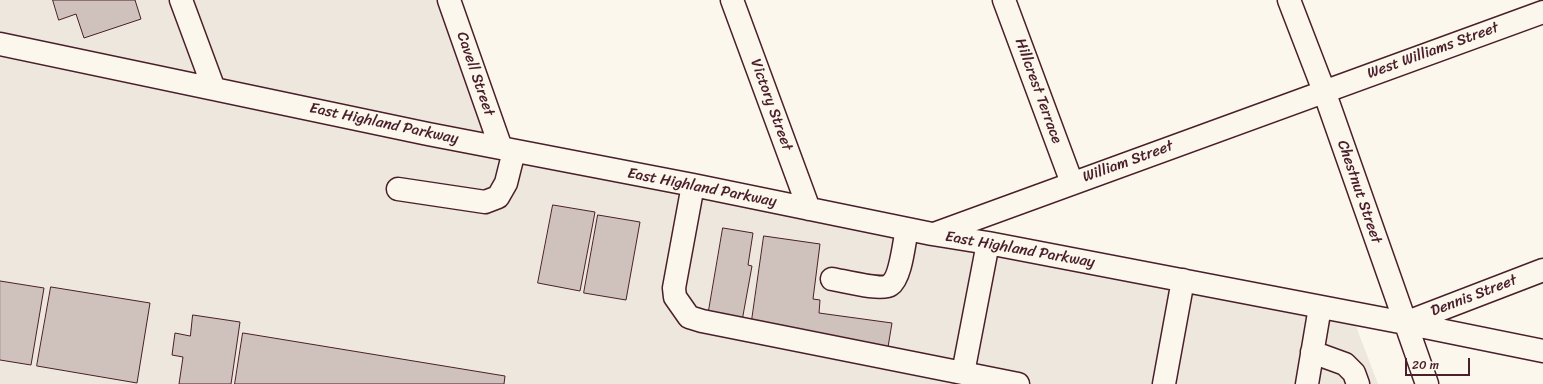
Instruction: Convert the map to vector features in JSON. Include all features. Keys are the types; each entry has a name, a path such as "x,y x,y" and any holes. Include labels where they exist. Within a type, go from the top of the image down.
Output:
{"street":[{"path":"181,0 214,89"},
{"name":"Cavell Street","path":"449,0 507,150"},
{"name":"Victory Street","path":"732,0 809,209"},
{"name":"Hillcrest Terrace","path":"1004,0 1072,183"},
{"name":"Chestnut Street","path":"1289,0 1324,91 1427,384"},
{"name":"West Williams Street","path":"1324,91 1543,12"},
{"name":"East Highland Parkway","path":"0,44 507,150 693,185 932,234 988,243 1320,306 1543,351"},
{"name":"William Street","path":"932,234 1324,91"},
{"path":"398,189 485,202 498,198 506,183 507,150"},
{"path":"693,185 674,288 675,297 689,317 702,321 1018,384"},
{"path":"832,279 881,288 890,285 897,276 907,229"},
{"path":"963,373 988,243"},
{"name":"Dennis Street","path":"1405,323 1543,270"},
{"path":"1164,384 1183,280"},
{"path":"1307,384 1320,306"},
{"path":"1312,352 1345,364 1354,373 1358,384"}],"shaded area":[{"path":"0,0 439,0 491,144 1354,321 1378,384 0,384"}],"building":[{"path":"53,0 135,0 141,19 84,38 76,14 59,20"},
{"path":"553,205 595,212 580,291 538,283"},
{"path":"598,215 640,222 626,300 584,293"},
{"path":"723,228 753,233 748,265 752,266 742,321 708,316"},
{"path":"764,236 820,244 813,299 820,300 819,313 892,323 888,347 751,327"},
{"path":"0,281 44,288 31,365 0,360"},
{"path":"51,287 150,303 137,383 37,366"},
{"path":"193,315 240,322 231,384 179,384 183,357 172,355 175,333 190,336"},
{"path":"243,333 505,376 504,384 235,384"}]}
